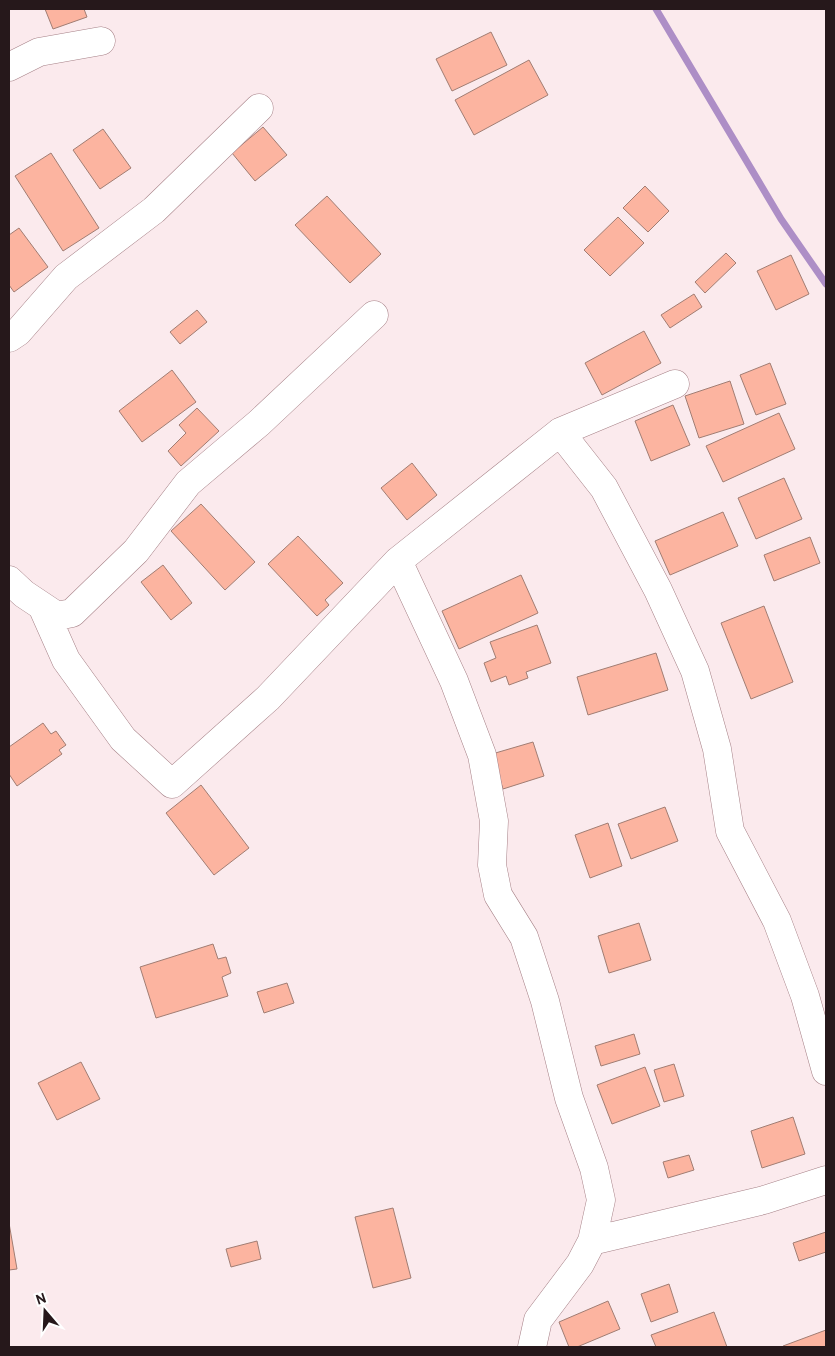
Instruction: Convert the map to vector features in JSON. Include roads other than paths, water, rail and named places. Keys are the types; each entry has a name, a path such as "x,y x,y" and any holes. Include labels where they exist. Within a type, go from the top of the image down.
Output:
{"street":[{"path":"9,67 39,52 101,41"},
{"path":"9,338 18,332 66,277 154,210 259,108"},
{"path":"9,580 24,594 56,616 72,613 136,551 188,483 259,423 374,315"},
{"path":"42,606 66,660 77,676 124,739 172,784 268,698 398,561 560,432 675,384"},
{"path":"560,432 604,488 658,590 695,671 716,749 730,831 777,921 805,996 826,1071"},
{"path":"398,561 454,681 482,755 494,821 492,866 498,895 524,937 546,1000 569,1098 594,1168 601,1200 592,1242 580,1264 538,1320 532,1347"},
{"path":"592,1242 764,1200 826,1180"}],"waterway":[{"path":"656,9 781,219 826,284"}]}
